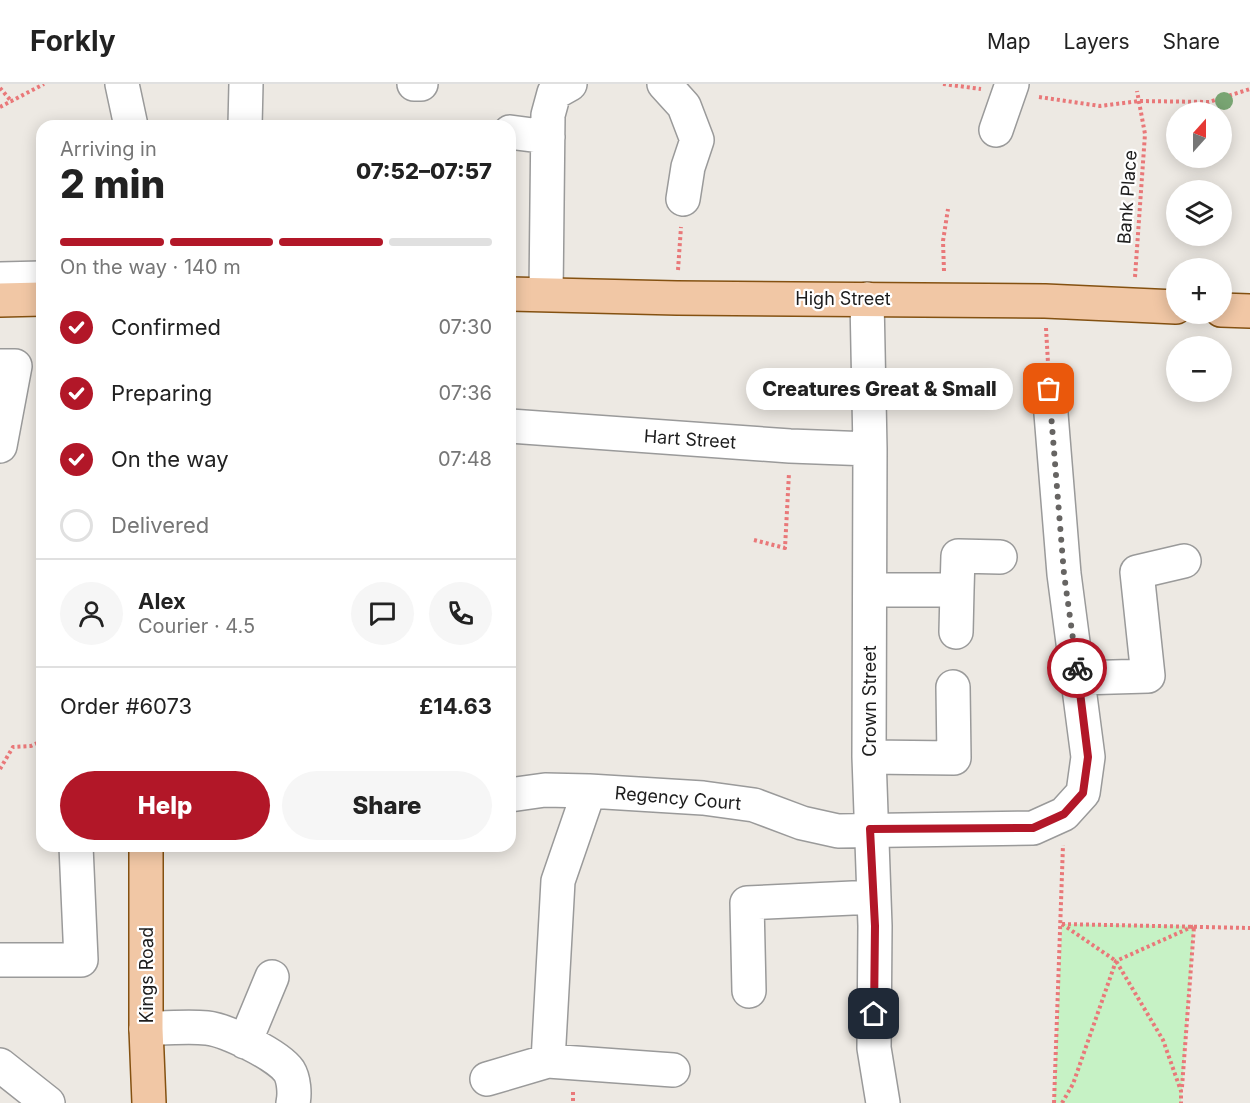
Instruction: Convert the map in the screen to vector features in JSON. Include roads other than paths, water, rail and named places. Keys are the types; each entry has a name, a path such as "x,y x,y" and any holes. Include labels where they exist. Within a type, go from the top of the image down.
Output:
{"main road":[{"name":"High Street","path":"516,294 867,298 1166,307"},
{"path":"0,300 36,299"},
{"path":"1232,310 1250,311"},
{"name":"Kings Road","path":"146,852 146,1029 149,1103"}],"street":[{"path":"122,84 130,120"},
{"path":"245,120 246,84"},
{"path":"414,84 421,84"},
{"path":"546,294 548,126 554,93 570,84"},
{"path":"996,130 1012,84"},
{"path":"674,95 697,140 688,167 683,199"},
{"path":"516,131 548,126"},
{"path":"0,279 36,278"},
{"name":"Crown Street","path":"867,298 870,448 869,757 874,897 874,1048 883,1103"},
{"path":"0,366 15,366 0,446"},
{"path":"1049,389 1064,574 1079,678 1148,676 1137,572 1184,561"},
{"name":"Hart Street","path":"516,426 790,446 870,448"},
{"path":"956,632 958,556 1000,557"},
{"path":"870,590 957,590"},
{"name":"Regency Court","path":"516,794 545,790 703,798 754,805 801,823 838,831 1033,828 1064,814 1083,793 1088,757 1079,678"},
{"path":"869,757 954,758 953,687"},
{"name":"Regency Court","path":"548,1061 558,881 589,791"},
{"path":"0,960 81,960 76,852"},
{"path":"749,991 747,903 874,897"},
{"path":"245,1042 272,977"},
{"path":"146,1029 210,1028 245,1042 275,1059 289,1071 293,1085 293,1103"},
{"path":"487,1079 548,1061 673,1070"},
{"path":"0,1065 48,1103"}],"place":[{"name":"Creatures Great & Small","path":"1049,389"}]}
